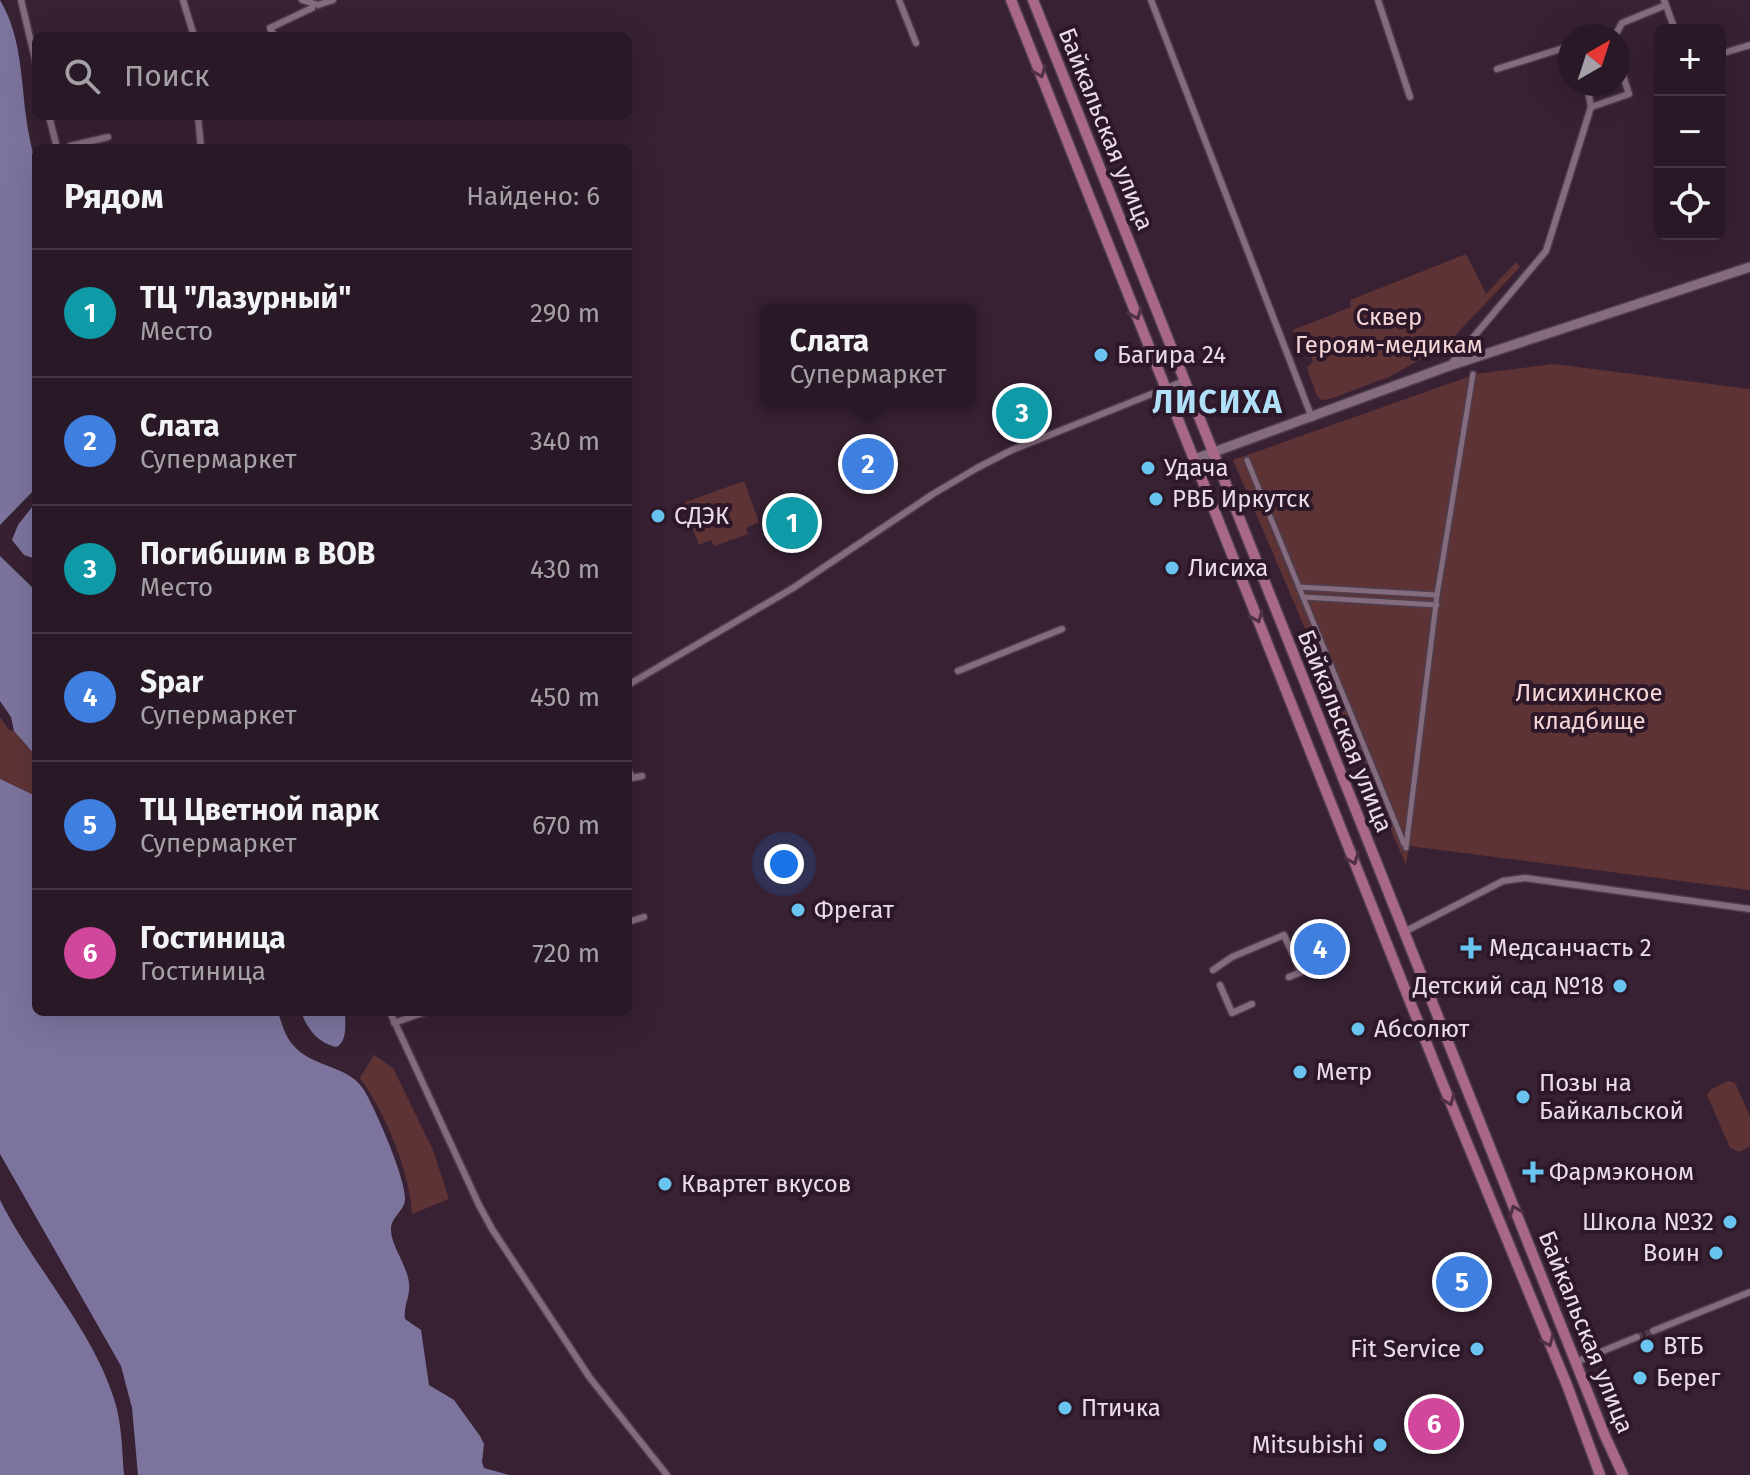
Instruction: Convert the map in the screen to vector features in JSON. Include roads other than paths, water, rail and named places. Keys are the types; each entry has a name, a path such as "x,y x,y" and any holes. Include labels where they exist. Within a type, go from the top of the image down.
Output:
{"main road":[{"name":"Байкальская улица","path":"1011,0 1442,1082 1567,1385 1600,1475"},
{"name":"Байкальская улица","path":"1033,0 1403,933 1623,1475"},
{"path":"1195,459 1449,366 1750,267"}],"street":[{"path":"21,0 32,46"},
{"path":"183,0 193,32"},
{"path":"302,0 318,5 333,0"},
{"path":"899,0 916,43"},
{"path":"1151,0 1312,418"},
{"path":"1378,0 1410,97"},
{"path":"1621,24 1665,2 1673,24"},
{"path":"268,32 270,28 312,8"},
{"path":"270,28 272,32"},
{"path":"1726,52 1750,45"},
{"path":"1497,69 1558,50"},
{"path":"1449,366 1546,251 1591,107 1589,96"},
{"path":"1591,107 1623,96"},
{"path":"50,120 56,144"},
{"path":"198,120 201,144"},
{"path":"78,144 108,137"},
{"path":"1247,460 1406,848 1437,595 1473,374"},
{"path":"632,683 793,588 977,468 1012,450 1185,381"},
{"path":"1298,587 1437,595"},
{"path":"1303,597 1437,605"},
{"path":"958,671 1062,629"},
{"path":"632,778 642,776"},
{"path":"1403,933 1503,881 1525,878 1750,909"},
{"path":"632,921 644,917"},
{"path":"1213,970 1232,957 1284,935 1301,972 1289,977"},
{"path":"1220,985 1232,1013 1252,1004"},
{"path":"391,1016 479,1205 590,1378 667,1475"},
{"path":"394,1023 414,1016"},
{"path":"1653,1331 1750,1292"},
{"path":"1576,1362 1637,1337"}],"tunnel":[{"path":"1637,1337 1653,1331"}],"place":[{"name":"Багира 24","path":"1101,355"},
{"name":"Погибшим в ВОВ","path":"1022,413"},
{"name":"Слата","path":"868,464"},
{"name":"Удача","path":"1148,468"},
{"name":"РВБ Иркутск","path":"1156,499"},
{"name":"СДЭК","path":"658,516"},
{"name":"ТЦ \"Лазурный\"","path":"792,523"},
{"name":"Лисиха","path":"1172,568"},
{"name":"Фрегат","path":"798,910"},
{"name":"Медсанчасть 2","path":"1471,948"},
{"name":"Spar","path":"1320,949"},
{"name":"Детский сад №18","path":"1620,986"},
{"name":"Абсолют","path":"1358,1029"},
{"name":"Метр","path":"1300,1072"},
{"name":"Позы на Байкальской","path":"1523,1097"},
{"name":"Фармэконом","path":"1533,1172"},
{"name":"Квартет вкусов","path":"665,1184"},
{"name":"Школа №32","path":"1730,1222"},
{"name":"Воин","path":"1716,1253"},
{"name":"ТЦ Цветной парк","path":"1462,1282"},
{"name":"ВТБ","path":"1647,1346"},
{"name":"Fit Service","path":"1477,1349"},
{"name":"Берег","path":"1640,1378"},
{"name":"Птичка","path":"1065,1408"},
{"name":"Гостиница","path":"1434,1424"},
{"name":"Mitsubishi","path":"1380,1445"}],"district":[{"name":"ЛИСИХА","path":"1218,402"}],"park label":[{"name":"Сквер Героям-медикам","path":"1389,331"},
{"name":"Лисихинское кладбище","path":"1589,707"}]}
